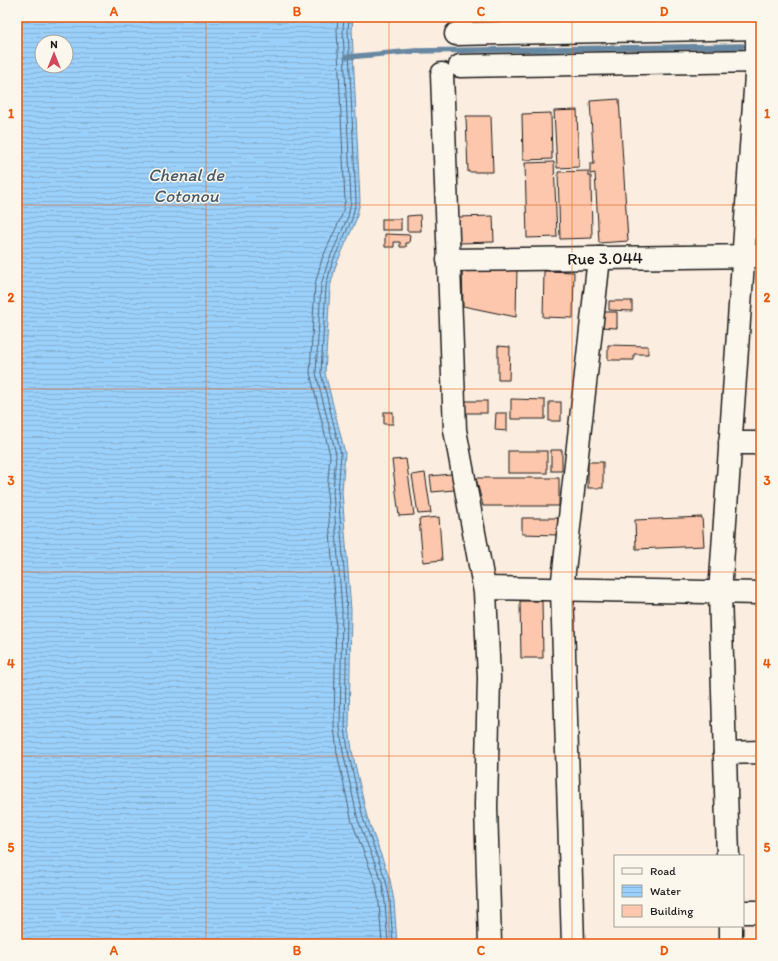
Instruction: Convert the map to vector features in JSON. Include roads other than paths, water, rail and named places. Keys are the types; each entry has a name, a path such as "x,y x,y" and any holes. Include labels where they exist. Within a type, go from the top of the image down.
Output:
{"street":[{"path":"456,34 758,24 759,61 752,256 730,443 720,593 728,855"},
{"path":"490,944 486,806 489,678 485,588 455,430 448,260 451,70 759,61"},
{"name":"Rue 3.044","path":"448,260 752,256"},
{"path":"573,944 562,589 599,258"},
{"path":"730,443 761,443"},
{"path":"485,588 761,593"},
{"path":"725,753 761,752"},
{"path":"744,912 761,912"},
{"path":"731,927 731,944"}],"water":[{"name":"Chenal de Cotonou","path":"17,17 353,17 352,30 360,202 356,220 336,265 330,287 325,373 345,453 342,492 351,610 349,727 352,751 367,817 390,880 394,901 397,944 17,944"}],"waterway":[{"path":"347,57 415,51 742,46"}]}
